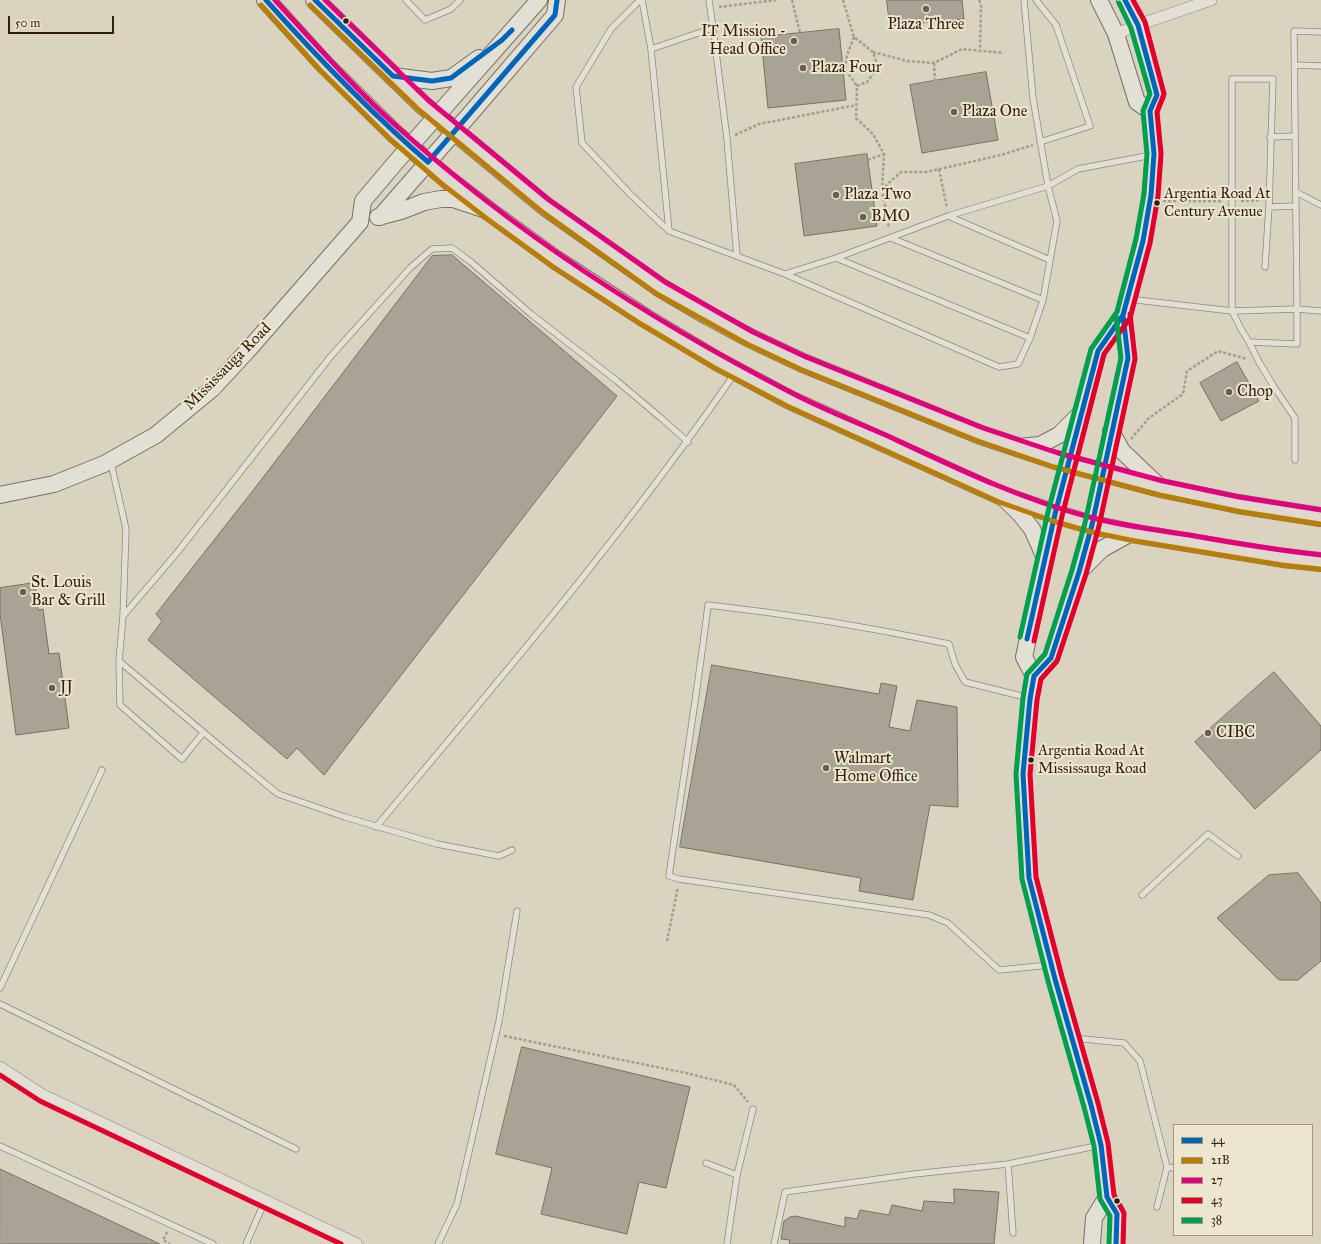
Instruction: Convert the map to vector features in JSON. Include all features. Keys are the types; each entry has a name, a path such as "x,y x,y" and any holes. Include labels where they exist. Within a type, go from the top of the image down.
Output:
{"main road":[{"path":"266,0 325,65 395,134 490,212 556,260 645,318 790,400 1002,496 1055,514 1092,525 1130,533 1283,558 1321,562"},
{"path":"315,0 436,117 546,206 661,288 750,338 803,363 981,435 1069,464 1161,488 1238,504 1321,517"}],"street":[{"path":"490,212 453,199 441,199 424,202 401,211 360,222 363,201 502,40 539,0"},
{"path":"380,217 555,15 556,0"},
{"path":"1099,0 1116,34 1137,102 1150,111"},
{"path":"1034,676 1024,657 1044,558 1098,352 1123,315 1143,241 1150,201 1154,154 1150,111 1157,95 1138,25 1126,0"},
{"path":"1116,34 1211,0"},
{"path":"393,76 432,81 452,78 502,40"},
{"name":"Mississauga Road","path":"0,495 54,484 110,461 156,435 213,388 360,222"},
{"path":"1116,1244 1117,1214 1107,1197 1101,1145 1092,1105 1029,878 1023,774 1030,699 1034,676 1051,658 1079,572 1092,525 1111,431 1128,358 1123,315"},
{"path":"1016,447 1040,446 1059,435 1082,412"},
{"path":"1111,431 1122,451 1161,488"},
{"path":"1002,496 1020,514 1032,529 1044,558"},
{"path":"1079,572 1102,549 1130,533"},
{"path":"0,1067 43,1095 357,1244"},
{"path":"1092,1244 1094,1218 1107,1197"}],"lane":[{"path":"406,0 425,20 451,9 460,0"},
{"path":"641,0 651,49 669,231"},
{"path":"641,0 612,29 576,87 582,143 631,195 669,231 785,274 999,367 1018,364 1030,338 1043,300 1057,221 1048,186 1033,98 1024,0"},
{"path":"709,0 727,139 737,256"},
{"path":"1036,0 1056,25 1090,126 1040,142"},
{"path":"651,49 713,28"},
{"path":"1250,342 1297,344 1294,31 1321,32"},
{"path":"1295,65 1321,66"},
{"path":"1265,267 1269,207 1273,79 1232,79 1232,311 1241,329 1250,342 1259,362 1274,387 1296,418 1295,460"},
{"path":"1270,137 1295,136"},
{"path":"785,274 836,258 948,216 1048,186 1078,169 1154,154"},
{"path":"1296,192 1321,206"},
{"path":"1269,207 1296,206"},
{"path":"948,216 1050,260"},
{"path":"891,238 1043,300"},
{"path":"123,616 176,554 331,356 410,268 432,249 452,248 472,262 531,314 622,386 688,442"},
{"path":"836,258 1030,338"},
{"path":"1128,299 1232,311 1297,309 1321,311"},
{"path":"376,827 558,608 688,442 737,371"},
{"path":"110,461 126,529 123,616 118,661 120,705 182,759 203,732"},
{"path":"1030,699 965,682 955,664 949,644 850,624 708,605 699,678 681,787 669,876 679,879 929,915 948,923 998,970 1052,965"},
{"path":"118,661 278,794 376,827 437,844 499,856 512,850"},
{"path":"0,988 102,770"},
{"path":"1142,895 1208,834 1238,856"},
{"path":"438,1244 457,1204 500,1020 517,911"},
{"path":"0,1004 296,1149"},
{"path":"1073,1038 1124,1043 1140,1061 1167,1167 1157,1207"},
{"path":"727,1244 737,1175 753,1109"},
{"path":"774,1244 785,1192 914,1174 1008,1164 1101,1145"},
{"path":"0,1146 213,1244"},
{"path":"706,1163 737,1175"},
{"path":"1008,1164 1013,1234"},
{"path":"1167,1167 1173,1168"},
{"path":"246,1244 265,1200"}],"path":[{"path":"710,8 776,0"},
{"path":"792,0 800,33"},
{"path":"843,0 854,37 873,52 907,61 934,63 962,49 1004,53"},
{"path":"979,0 981,4 980,51"},
{"path":"854,37 847,55 845,69 857,86 856,118 873,134 884,154 882,189 891,238"},
{"path":"857,86 867,82 878,67 873,52"},
{"path":"934,63 935,81"},
{"path":"727,139 759,124 857,105"},
{"path":"882,189 901,172 926,172 1001,155 1040,142"},
{"path":"868,160 884,154"},
{"path":"939,169 948,216"},
{"path":"1150,201 1269,200"},
{"path":"1122,451 1149,418 1183,394 1187,371 1218,351 1259,362"},
{"path":"667,941 679,879"},
{"path":"496,1034 686,1073 734,1085 753,1109"},
{"path":"170,1224 163,1240 170,1244"}],"building":[{"name":"Plaza Three","path":"887,0 962,0 964,19 890,26"},
{"name":"Plaza Four","path":"839,29 846,100 768,108 761,37"},
{"name":"Plaza One","path":"986,72 998,140 922,153 910,85"},
{"name":"Plaza Two","path":"867,154 877,226 804,236 795,164"},
{"path":"452,255 617,396 324,775 297,748 287,759 148,640 162,621 156,614 255,488 432,256"},
{"name":"Chop","path":"1237,362 1259,401 1221,421 1200,383"},
{"path":"35,583 38,610 43,609 49,654 59,653 69,728 16,735 0,614 0,588"},
{"name":"Walmart Home Office","path":"712,665 879,694 881,683 897,686 889,727 910,731 917,700 957,707 958,807 930,805 913,900 859,891 861,878 680,847"},
{"path":"1274,672 1321,726 1321,750 1255,809 1195,742"},
{"path":"1298,873 1321,903 1321,961 1298,980 1279,980 1217,918 1269,875"},
{"path":"522,1047 690,1087 666,1188 639,1182 627,1234 541,1214 552,1168 496,1154"},
{"path":"0,1169 160,1244 0,1244"},
{"path":"954,1189 999,1192 994,1244 789,1244 790,1240 781,1239 784,1221 790,1217 795,1216 845,1227 845,1217 857,1219 860,1210 889,1215 892,1205 922,1211 924,1201 954,1203"}],"transit line":[{"name":"44","path":"266,0 344,84 385,124 428,162 555,15 557,0"},
{"name":"27","path":"275,0 385,116 446,169 539,240 588,274 687,336 738,365 827,410 1015,493 1067,511 1129,526 1321,555"},
{"name":"44","path":"315,0 393,76 432,81 451,78 502,40 512,30"},
{"name":"27","path":"325,0 428,100 549,200 665,282 753,332 806,357 983,428 1058,453 1163,481 1239,497 1321,510"},
{"name":"44","path":"1027,639 1055,514 1098,351 1123,315 1143,241 1151,195 1154,154 1150,111 1157,95 1138,25 1125,0"},
{"name":"43","path":"1034,641 1062,516 1104,354 1130,318 1150,243 1158,196 1161,154 1157,112 1164,94 1145,22 1133,0"},
{"name":"38","path":"1020,637 1048,512 1091,349 1117,312 1136,239 1144,194 1147,154 1143,111 1150,94 1131,28 1119,3"},
{"name":"21B","path":"261,5 320,70 390,139 442,184 552,266 641,324 713,367 787,406 999,502 1053,521 1091,532 1130,540 1282,565 1320,569"},
{"name":"21B","path":"310,5 419,110 541,211 657,294 747,344 800,369 978,441 1054,467 1160,495 1237,511 1320,524"},
{"name":"43","path":"1123,1244 1124,1213 1114,1195 1108,1143 1036,877 1030,774 1037,700 1041,679 1057,661 1086,574 1099,526 1135,359 1130,314"},
{"name":"44","path":"1116,1244 1117,1214 1107,1197 1101,1145 1029,878 1023,774 1030,699 1034,676 1051,658 1079,572 1092,525 1128,358 1123,315"},
{"name":"38","path":"1109,1244 1110,1216 1100,1199 1094,1146 1048,981 1022,879 1016,774 1023,698 1027,674 1045,654 1072,570 1085,523 1121,358 1116,316"},
{"name":"43","path":"0,1075 40,1101 341,1244"}],"place":[{"name":"Plaza Three","path":"926,9"},
{"name":"IT Mission - Head Office","path":"794,41"},
{"name":"Plaza Four","path":"803,68"},
{"name":"Plaza One","path":"954,112"},
{"name":"Plaza Two","path":"836,195"},
{"name":"Argentia Road At Century Avenue","path":"1157,203"},
{"name":"BMO","path":"863,217"},
{"name":"Chop","path":"1229,392"},
{"name":"St. Louis Bar & Grill","path":"23,592"},
{"name":"JJ","path":"52,688"},
{"name":"CIBC","path":"1208,733"},
{"name":"Argentia Road At Mississauga Road","path":"1031,760"},
{"name":"Walmart Home Office","path":"826,768"}]}
